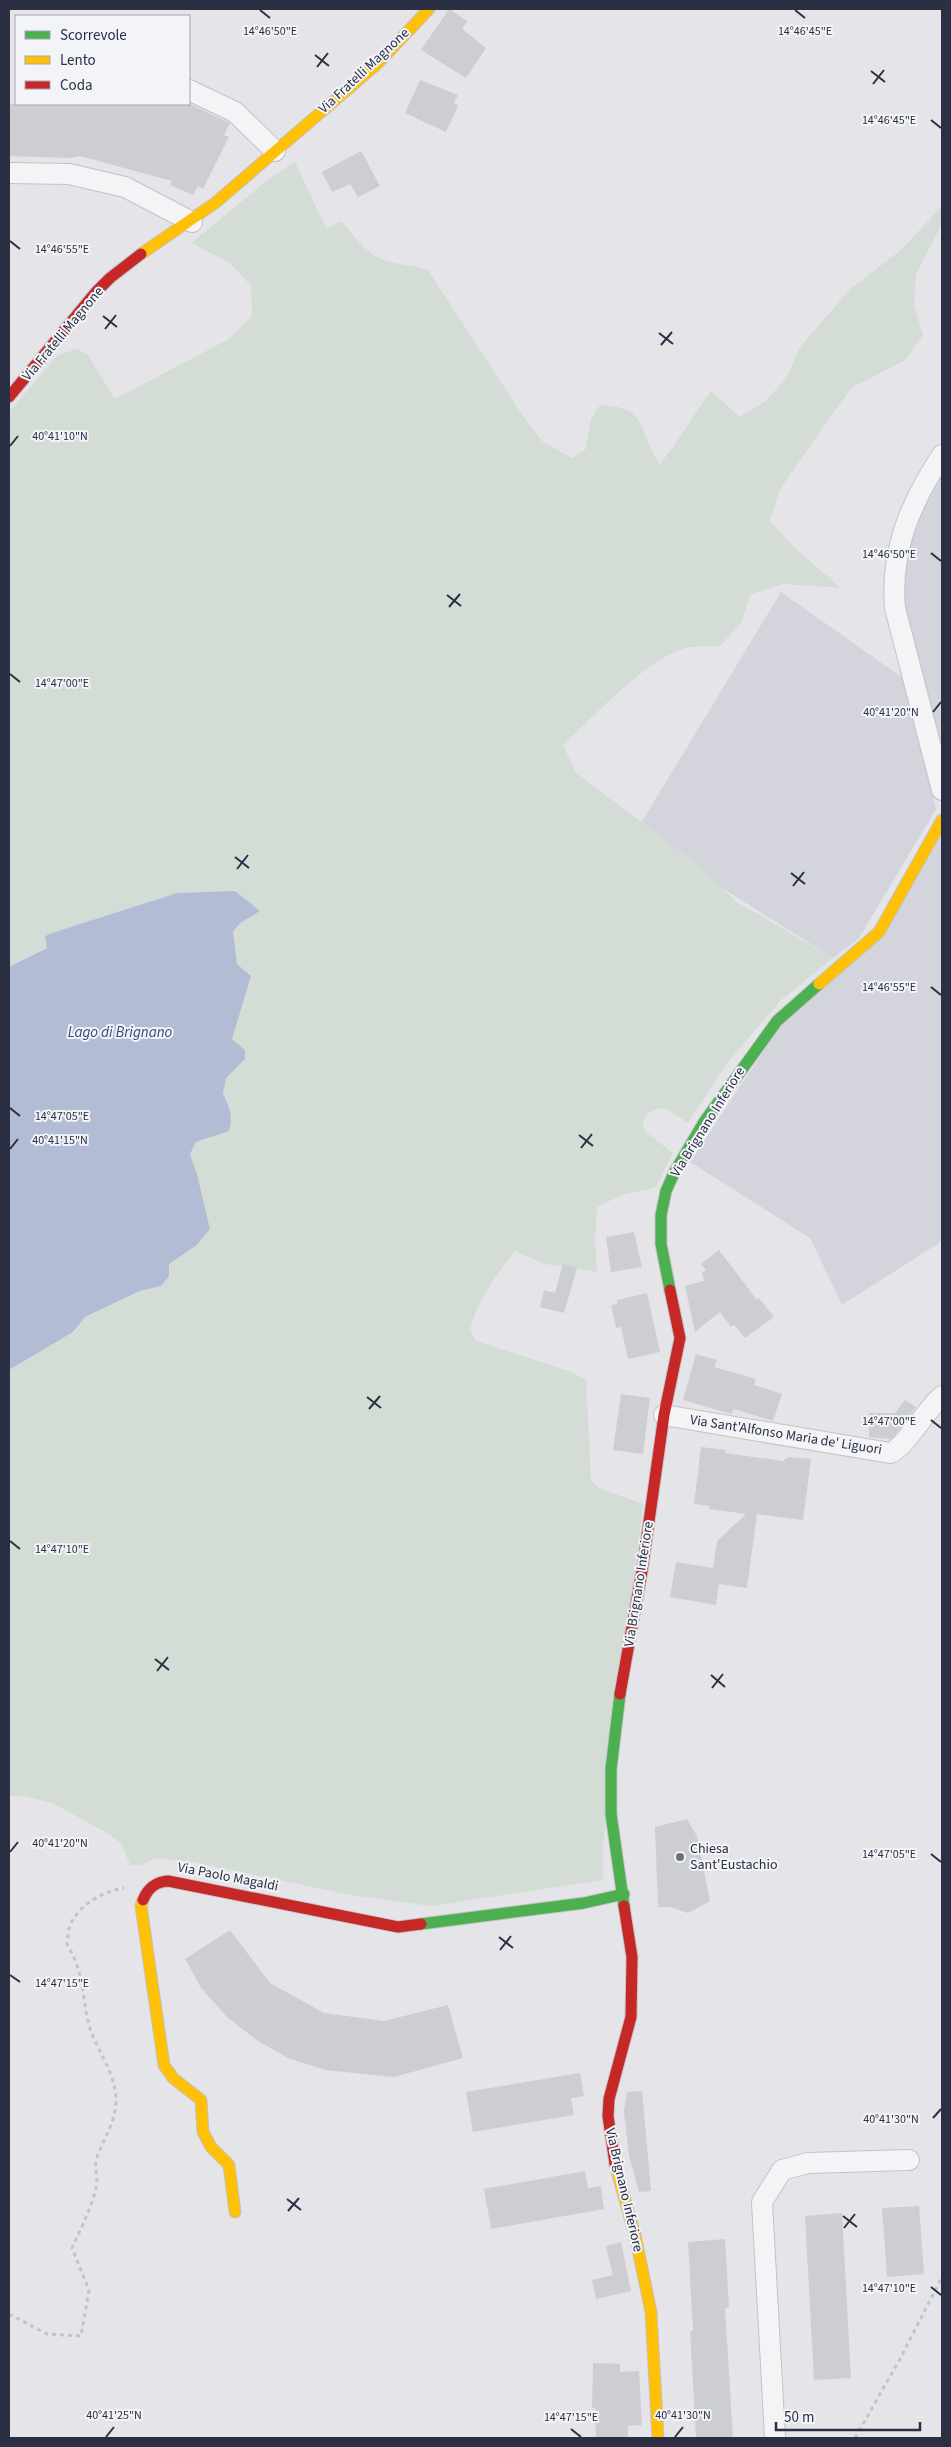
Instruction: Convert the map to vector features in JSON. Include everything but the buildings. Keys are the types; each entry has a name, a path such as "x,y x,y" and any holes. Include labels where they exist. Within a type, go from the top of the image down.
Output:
{"street":[{"name":"Via Fratelli Magnone","path":"9,397 87,301 111,277 134,259 192,222 377,64 429,9"},
{"path":"190,90 235,112 275,151"},
{"path":"9,173 69,174 117,184 192,222"},
{"path":"942,455 919,490 909,516 895,569 894,597 895,608 942,790"},
{"name":"Via Brignano Inferiore","path":"658,2438 651,2312 635,2235 609,2130 609,2099 631,2017 632,1957 611,1814 615,1722 642,1571 664,1415 680,1338 660,1244 663,1203 675,1171 729,1085 777,1021 879,932 942,820"},
{"name":"Via Sant'Alfonso Maria de' Liguori","path":"664,1415 890,1453 899,1448 919,1420 942,1396"},
{"name":"Via Paolo Magaldi","path":"152,1884 168,1880 398,1927 584,1903 624,1894"},
{"path":"152,1884 147,1890 140,1906 164,2065 173,2078 201,2100 203,2132 211,2147 229,2165 235,2212"},
{"path":"775,2438 762,2202 782,2170 808,2163 909,2160"}],"path":[{"path":"9,2314 47,2334 81,2336 89,2290 72,2248 89,2213 97,2185 96,2160 112,2126 116,2099 108,2062 89,2026 85,1991 76,1960 67,1944 70,1925 90,1900 116,1889 152,1884"},
{"path":"855,2438 900,2359 942,2277"}],"shaded area":[{"path":"295,162 326,228 342,221 361,244 379,258 428,270 525,419 543,442 572,458 585,450 591,419 599,406 615,406 627,410 635,416 660,464 711,391 740,417 766,401 787,377 800,347 850,289 901,250 942,206 942,224 916,274 914,305 923,335 905,360 851,388 780,489 770,521 797,550 841,588 783,584 751,594 741,623 720,646 690,647 674,652 658,661 623,688 563,745 576,773 687,856 737,902 833,958 781,1000 728,1062 688,1123 665,1108 647,1114 643,1125 647,1133 673,1153 655,1188 624,1194 597,1207 595,1241 597,1272 545,1264 515,1251 494,1279 477,1309 470,1331 476,1341 566,1370 586,1379 591,1480 599,1488 643,1504 603,1845 603,1880 431,1906 351,1895 193,1862 155,1858 141,1865 130,1865 121,1843 107,1833 53,1803 23,1796 9,1796 9,1370 73,1332 85,1317 141,1291 161,1286 169,1264 197,1245 210,1229 197,1174 190,1154 196,1142 209,1139 230,1108 223,1094 226,1078 245,1059 245,1050 232,1039 251,976 237,964 233,932 240,923 235,892 177,893 55,932 45,936 48,947 9,967 9,412 58,355 77,349 87,354 115,399 229,339 252,316 251,286 229,262 191,243 269,179"},
{"path":"942,470 942,772 904,619 904,563 921,501"},
{"path":"781,592 910,683 936,809 859,938 833,958 635,833"},
{"path":"942,828 942,1241 842,1305 810,1238 690,1162 784,1020 878,938"}],"water":[{"name":"Lago di Brignano","path":"235,891 260,911 240,923 233,932 237,964 251,976 232,1039 245,1050 245,1059 226,1078 223,1094 230,1112 229,1131 196,1142 190,1154 197,1174 210,1229 197,1245 169,1264 169,1276 161,1286 140,1291 85,1317 73,1332 9,1370 9,967 47,948 45,936 55,932 177,893"}],"traffic: fast":[{"path":"670,1290 661,1244 661,1215 666,1191 675,1171 704,1122 777,1021 819,984"},
{"path":"620,1694 611,1769 611,1814 624,1906"},
{"path":"421,1924 584,1903 624,1894"}],"traffic: slow":[{"path":"141,254 215,203 377,64 429,9"},
{"path":"819,984 879,932 942,820"},
{"path":"143,1900 141,1906 164,2065 173,2078 201,2100 203,2132 211,2147 229,2165 235,2212"},
{"path":"615,2164 635,2235 651,2312 658,2438"}],"traffic: jam":[{"path":"9,397 96,292 110,278 141,254"},
{"path":"620,1694 642,1571 664,1415 680,1338 670,1290"},
{"path":"143,1900 152,1886 168,1881 398,1927 421,1924"},
{"path":"615,2164 608,2116 609,2099 631,2017 632,1957 624,1906"}],"place":[{"name":"Chiesa Sant'Eustachio","path":"680,1857"}]}
